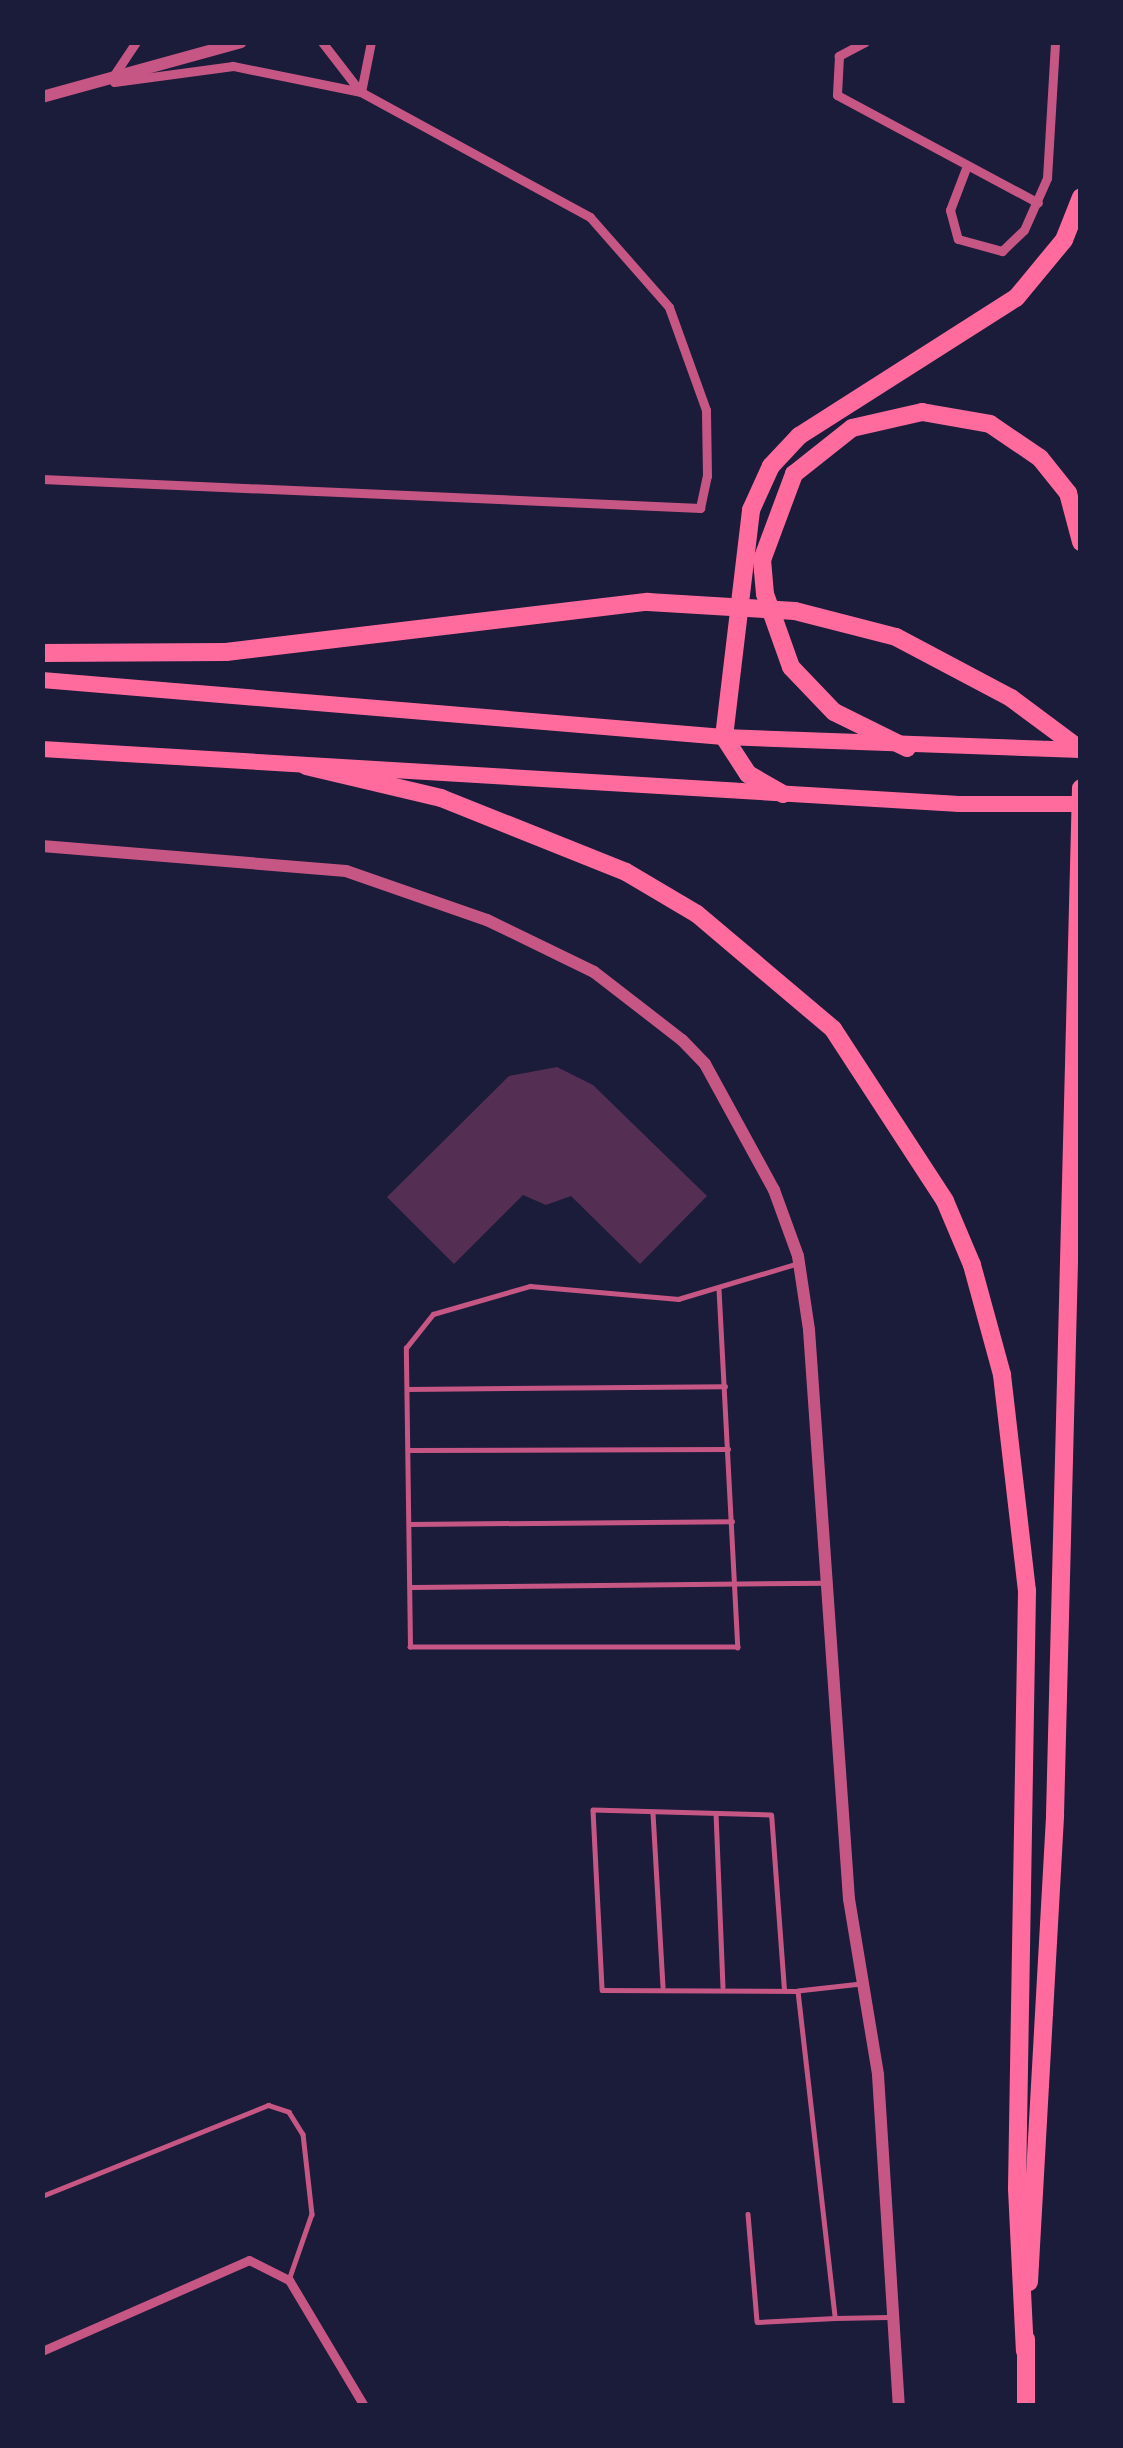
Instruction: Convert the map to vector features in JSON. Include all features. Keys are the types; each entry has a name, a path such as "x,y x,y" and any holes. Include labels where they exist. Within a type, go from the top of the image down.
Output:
{"highway":[{"path":"783,794 748,774 724,737 751,510 771,466 799,436 1016,298 1064,239 1081,197"},
{"path":"907,748 834,712 791,667 765,594 762,560 794,474 852,428 922,412 990,424 1040,458 1068,493 1081,542"},
{"path":"42,653 226,652 648,602 795,610 896,637 1010,698 1081,750"},
{"path":"42,680 724,737 907,748 1081,750"},
{"path":"42,749 783,794 1081,804"},
{"path":"306,766 441,798 626,872 697,914 833,1029 945,1202 1002,1375 1027,1592 1017,2189 1026,2406"},
{"path":"1025,2351 1055,1815 1073,923 1081,788"}],"street":[{"path":"109,83 136,42"},
{"path":"42,98 109,83 241,42"},
{"path":"322,42 361,92"},
{"path":"361,92 370,42"},
{"path":"865,42 838,56 837,95 1038,203"},
{"path":"966,168 950,210 958,239 1002,251 1038,203 1047,178 1054,42"},
{"path":"42,479 700,508 706,410 669,307 590,217 361,92 233,66 109,83"},
{"path":"42,846 346,871 487,920 594,971 705,1064 774,1190 799,1263 849,1899 864,1983 899,2406"},
{"path":"42,2351 249,2260 289,2280 364,2406"}],"lane":[{"path":"719,1289 738,1647 410,1647 406,1348 434,1314 487,1293 530,1286 640,1300 719,1289 799,1263"},
{"path":"406,1389 725,1386"},
{"path":"407,1450 728,1449"},
{"path":"409,1524 732,1521"},
{"path":"410,1587 826,1583"},
{"path":"784,1990 776,1823 762,1812 593,1810 602,1990 723,1987 798,1991 864,1983"},
{"path":"653,1811 663,1987"},
{"path":"716,1812 723,1987"},
{"path":"798,1991 836,2318"},
{"path":"42,2196 268,2105 289,2112 303,2134 312,2214 289,2280"},
{"path":"748,2214 757,2321 893,2317"}],"building":[{"path":"557,1067 593,1085 707,1196 640,1264 571,1196 546,1205 523,1195 454,1264 387,1197 509,1076"}]}
